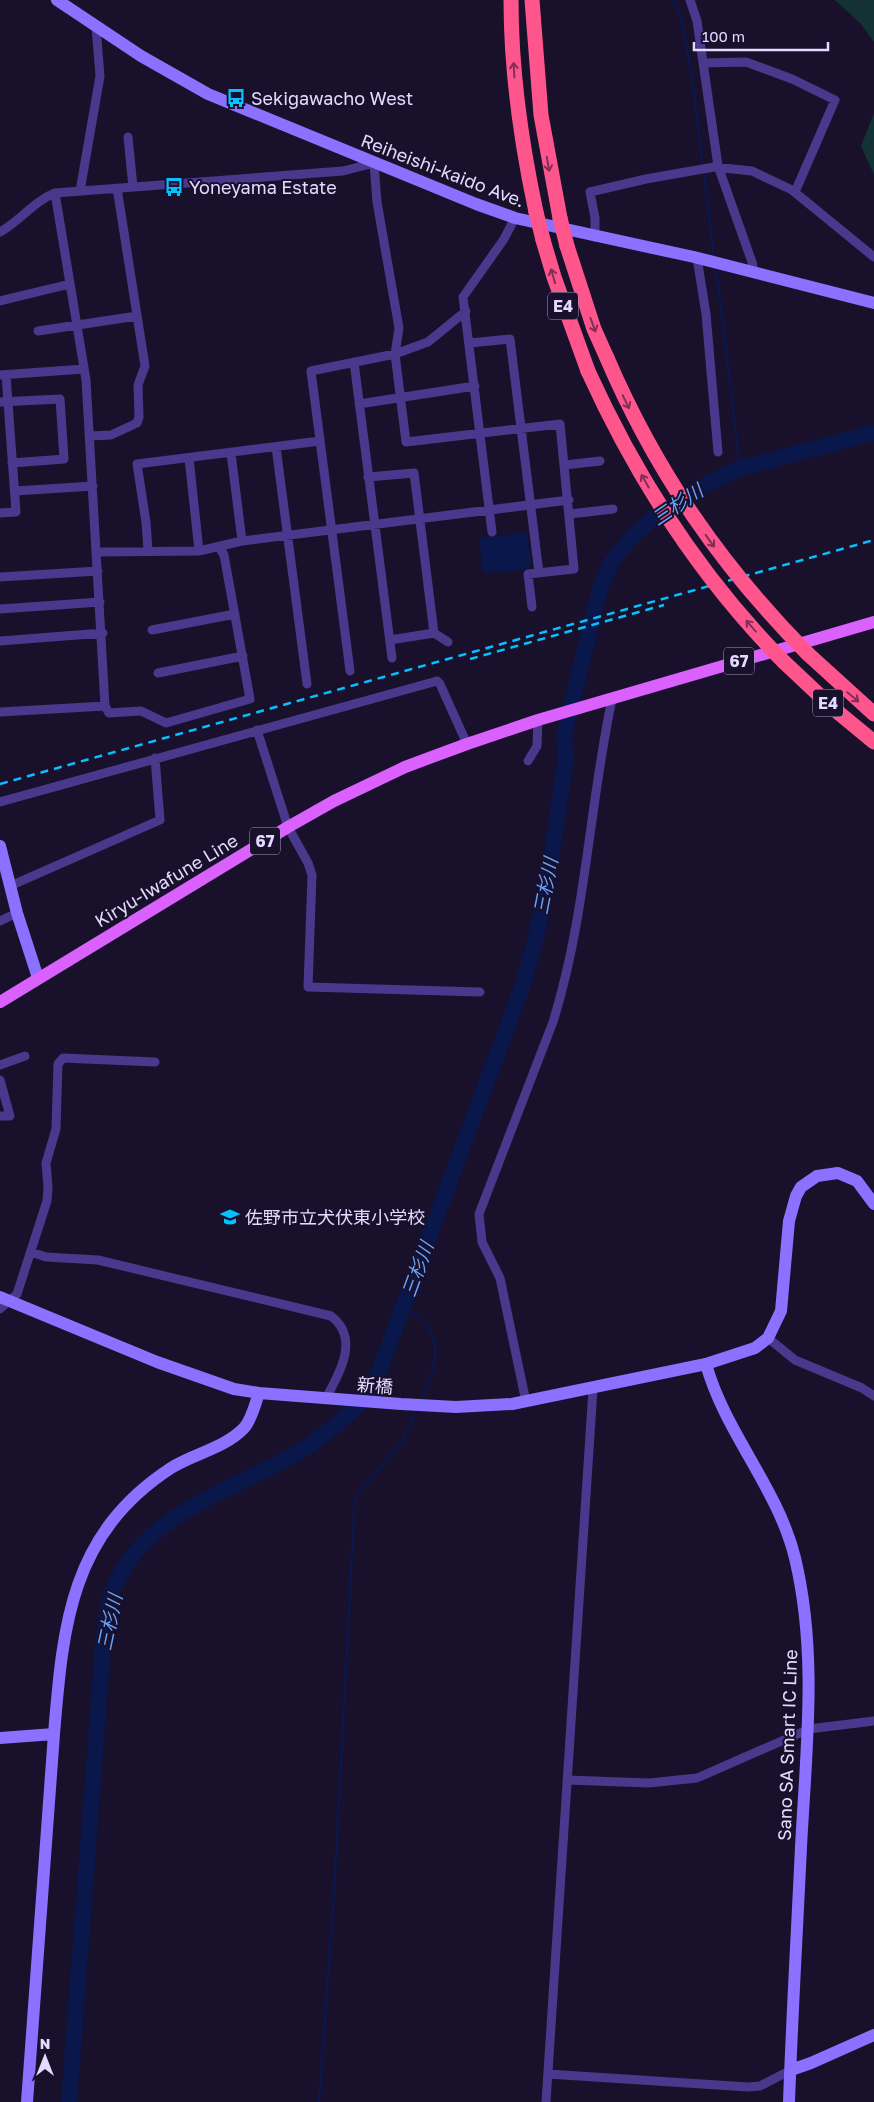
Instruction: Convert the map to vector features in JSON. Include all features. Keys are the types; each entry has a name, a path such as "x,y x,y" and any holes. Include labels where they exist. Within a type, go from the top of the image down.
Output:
{"highway":[{"name":"E4","path":"511,0 514,78 519,118 543,240 554,278 588,371 626,449 673,527 727,599 784,662 834,709 874,742"},
{"name":"E4","path":"532,0 541,115 567,246 594,329 645,440 691,515 750,593 808,654 874,714"}],"main road":[{"name":"67","path":"543,719 874,622"},
{"name":"Kiryu-Iwafune Line","path":"0,1002 334,801 405,767 466,744 543,719"}],"street":[{"name":"Reiheishi-kaido Ave.","path":"57,0 96,27 180,79 208,94 374,163 514,218 727,265 874,303"},
{"path":"690,0 697,22 716,167 752,262 754,272"},
{"path":"80,191 100,76 96,27"},
{"path":"703,63 746,62 792,79 835,100 795,192"},
{"path":"128,137 133,186"},
{"path":"0,232 16,222 42,199 55,193 343,170 374,163 377,202 398,320 399,338 395,354 406,442 520,427 560,424 574,568 528,574 532,607"},
{"path":"595,237 595,218 590,192 692,170 716,167 752,171 795,192 874,257"},
{"path":"90,436 111,435 130,427 139,417 138,385 145,366 117,188"},
{"path":"55,193 84,370 90,436 105,706 109,713 141,710 166,722 250,700 224,555 219,547"},
{"path":"492,532 463,297 504,239 514,218"},
{"path":"700,259 718,452"},
{"path":"0,301 70,284"},
{"path":"350,671 311,371 395,354 428,342 466,311"},
{"path":"38,332 137,316"},
{"path":"470,344 510,339 539,572"},
{"path":"354,362 392,658"},
{"path":"0,512 16,512 4,402 3,375 84,370"},
{"path":"359,404 475,386"},
{"path":"4,402 60,399 64,459 12,463"},
{"path":"148,550 146,522 137,464 320,441"},
{"path":"276,447 307,684"},
{"path":"231,453 242,541"},
{"path":"189,458 199,551"},
{"path":"565,465 600,461"},
{"path":"368,478 414,473 434,633"},
{"path":"15,491 93,486"},
{"path":"97,552 199,551 242,541 568,500"},
{"path":"570,514 613,509"},
{"path":"0,577 98,571"},
{"path":"0,609 100,602"},
{"path":"152,630 235,614"},
{"path":"0,641 102,633"},
{"path":"390,640 434,633 448,642"},
{"path":"158,673 243,656"},
{"path":"0,802 437,681 466,744"},
{"path":"526,1402 500,1278 482,1242 479,1214 553,1022 563,989 578,928 608,700"},
{"path":"0,712 105,706"},
{"path":"528,761 536,746 543,719"},
{"path":"257,730 288,827 308,863 312,875 308,987 480,992"},
{"path":"10,886 160,820 155,758"},
{"path":"0,846 2,861 38,978"},
{"path":"0,921 17,913"},
{"path":"0,1065 25,1056"},
{"path":"0,1309 6,1299 17,1294 47,1201 46,1163 56,1129 58,1064 63,1058 155,1062"},
{"path":"0,1080 10,1116 0,1116"},
{"path":"706,1364 755,1348 768,1338 781,1311 789,1221 796,1196 801,1187 817,1176 838,1173 857,1181 874,1204"},
{"path":"31,1252 46,1257 98,1260 331,1316 339,1322 344,1333 346,1354 343,1367 326,1398"},
{"name":"新橋","path":"6,1299 182,1372 234,1389 259,1393 464,1407 526,1402 706,1364"},
{"path":"768,1338 795,1360 862,1388 874,1396"},
{"name":"Sano SA Smart IC Line","path":"706,1364 725,1412 772,1499 795,1558 809,1652 809,1728 789,2102"},
{"path":"546,2102 593,1389"},
{"path":"27,2102 54,1734 65,1628 82,1572 97,1544 117,1514 142,1489 172,1467 232,1437 244,1428 259,1393"},
{"path":"567,1780 649,1783 697,1778 809,1728 874,1721"},
{"path":"0,1738 54,1734"},
{"path":"548,2074 748,2087 760,2086 791,2070 874,2035"}],"green space":[{"path":"835,0 874,0 874,42 861,24"},
{"path":"874,113 874,175 861,146"}],"shaded area":[{"path":"527,532 531,565 527,569 483,573 479,538"}],"waterway":[{"path":"673,0 681,17 692,78 714,257"},
{"path":"716,267 740,468"},
{"name":"三杉川","path":"69,2102 103,1645 110,1599 122,1570 140,1547 162,1527 215,1494 307,1447 336,1425 371,1393 524,982 532,954 549,870 566,756 564,736 600,589 612,561 631,538 661,511 705,485 740,468 874,433"},
{"path":"405,1306 426,1324 435,1344 434,1363 423,1398"},
{"path":"319,2102 334,1894 355,1498 400,1444 414,1417"}],"railway":[{"path":"0,784 874,540"},
{"path":"470,659 664,605"}],"place":[{"name":"Sekigawacho West","path":"236,98"},
{"name":"Yoneyama Estate","path":"174,187"},
{"name":"佐野市立犬伏東小学校","path":"230,1217"}]}
